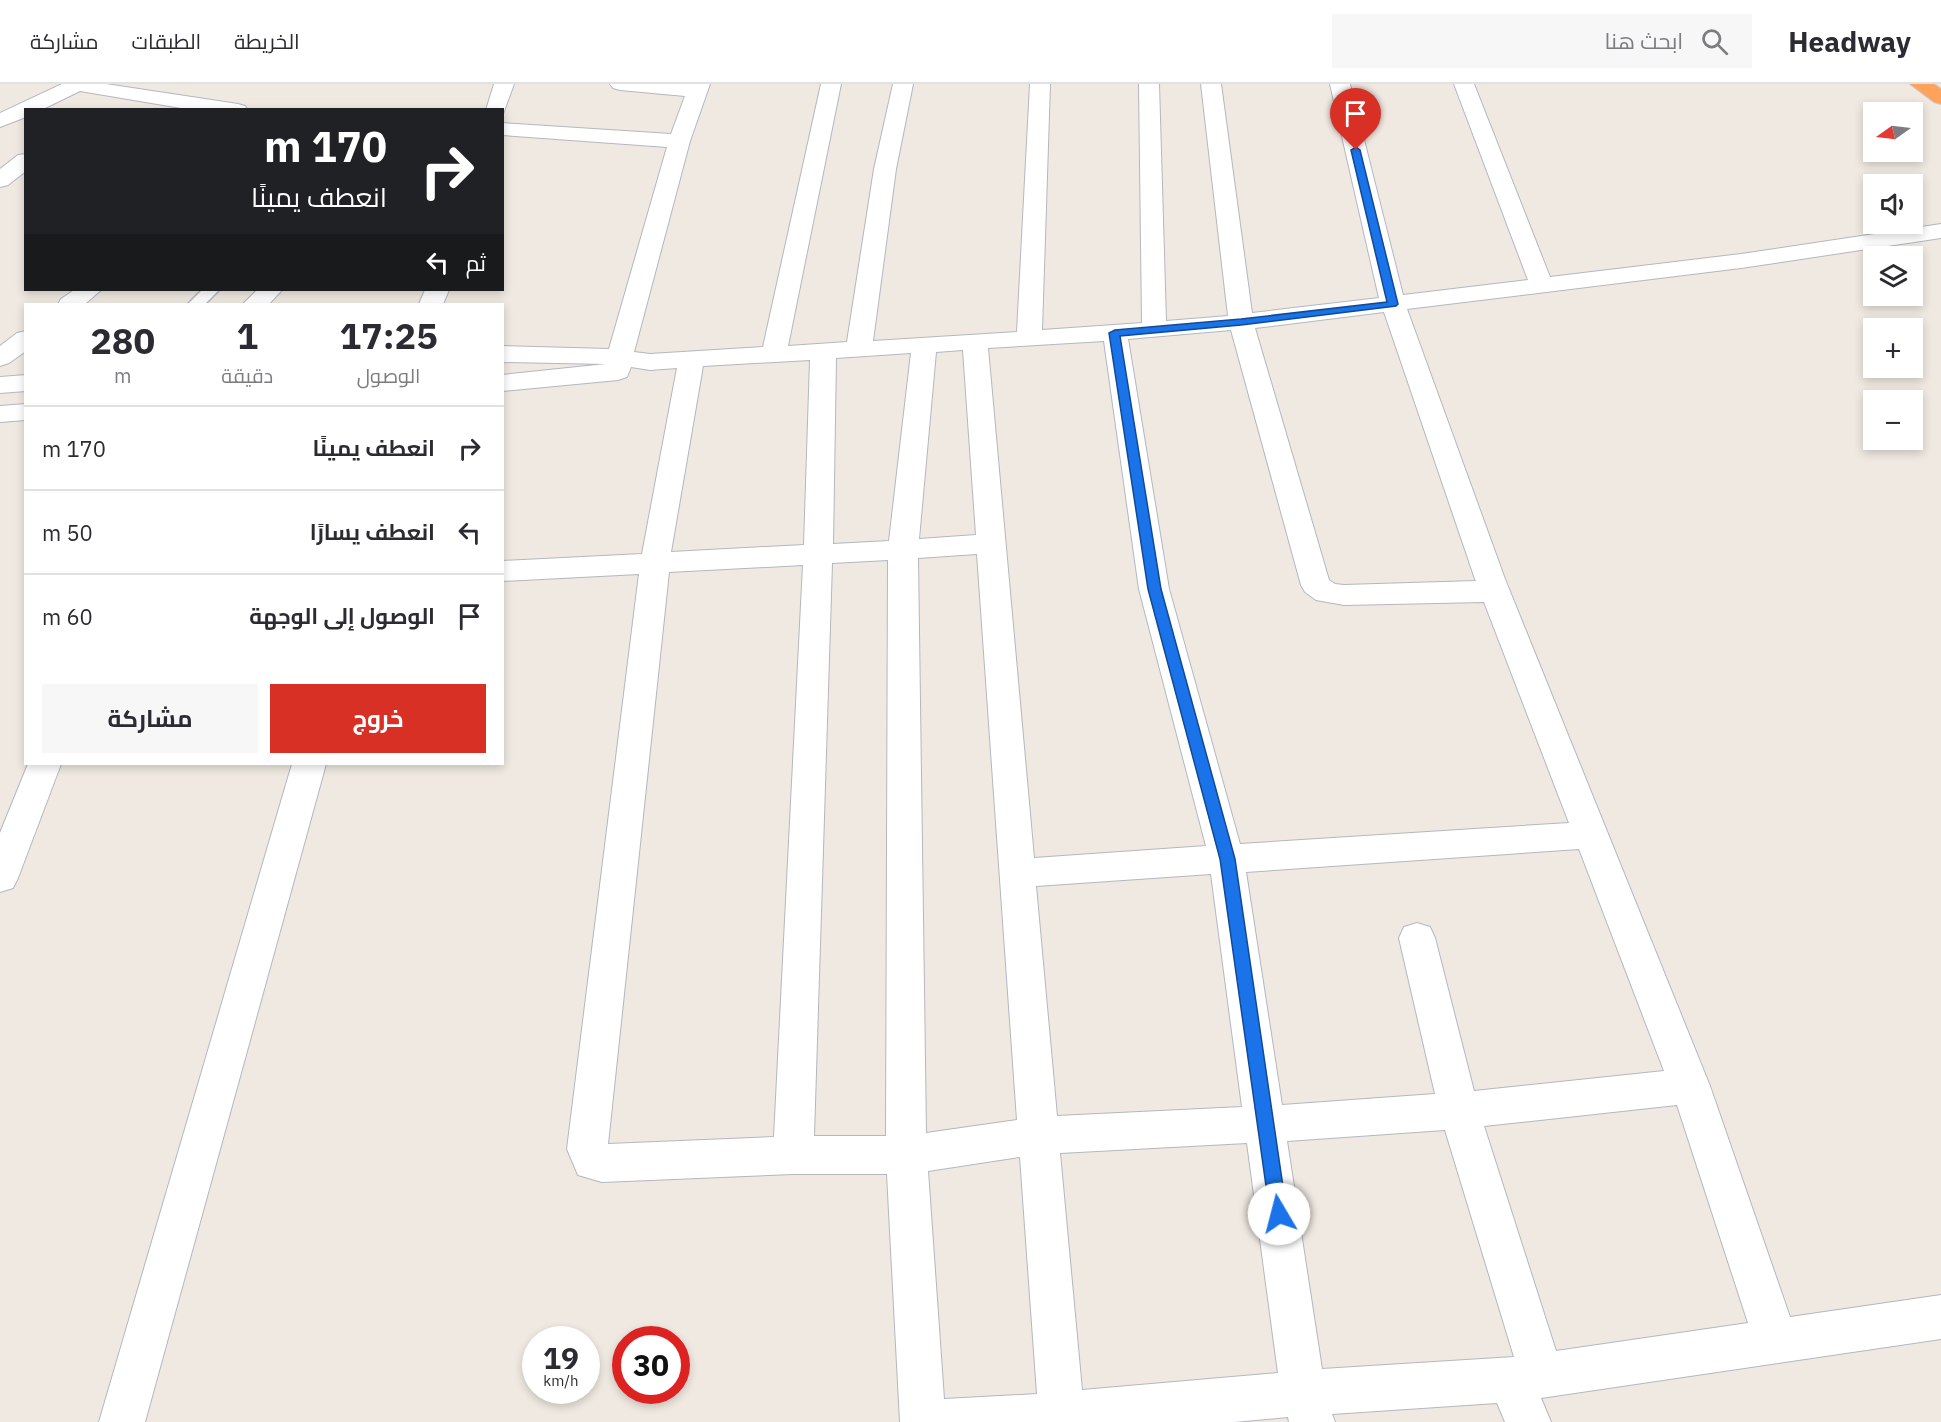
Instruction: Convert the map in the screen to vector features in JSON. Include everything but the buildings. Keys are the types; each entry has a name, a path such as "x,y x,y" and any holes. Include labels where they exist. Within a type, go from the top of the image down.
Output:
{"highway":[{"path":"1920,84 1941,98"}],"street":[{"path":"27,108 78,84 115,92 224,108"},
{"path":"497,108 504,84"},
{"path":"619,364 679,141 699,87 620,84"},
{"path":"774,354 831,84"},
{"path":"859,349 885,169 903,84"},
{"path":"1029,339 1040,84"},
{"path":"1149,84 1154,330"},
{"path":"1211,84 1241,322 1316,585 1327,593 1344,595 1495,591"},
{"path":"1340,84 1393,304 1495,591 1690,1086 1776,1340"},
{"path":"1464,84 1542,286"},
{"path":"95,108 115,92"},
{"path":"0,121 24,110"},
{"path":"504,129 679,141"},
{"path":"2,178 24,162"},
{"path":"2,178 24,180"},
{"path":"504,383 619,364 1029,339 1241,322 1542,286 1941,231"},
{"path":"71,303 88,291"},
{"path":"256,303 269,291"},
{"path":"1115,333 1154,589 1227,859 1307,1407"},
{"path":"0,358 24,340"},
{"path":"975,342 1061,1415"},
{"path":"923,1422 906,1155 903,550 924,345"},
{"path":"793,1155 819,553 823,351"},
{"path":"504,354 619,364"},
{"path":"692,358 655,562 588,1154 592,1161 602,1163 793,1155 906,1155 1038,1136 1459,1111 1690,1086"},
{"path":"0,385 24,383"},
{"path":"0,414 24,412"},
{"path":"504,570 903,550 991,543"},
{"path":"0,878 44,765"},
{"path":"122,1422 309,765"},
{"path":"1018,873 1591,835"},
{"path":"1418,938 1526,1378 1528,1422"},
{"path":"945,1422 1061,1415 1186,1413 1307,1407 1526,1378 1941,1317"}],"lane":[{"path":"197,303 210,291"}],"route":[{"path":"1279,1214 1227,859 1154,589 1115,333 1241,322 1393,304 1356,150"}]}
